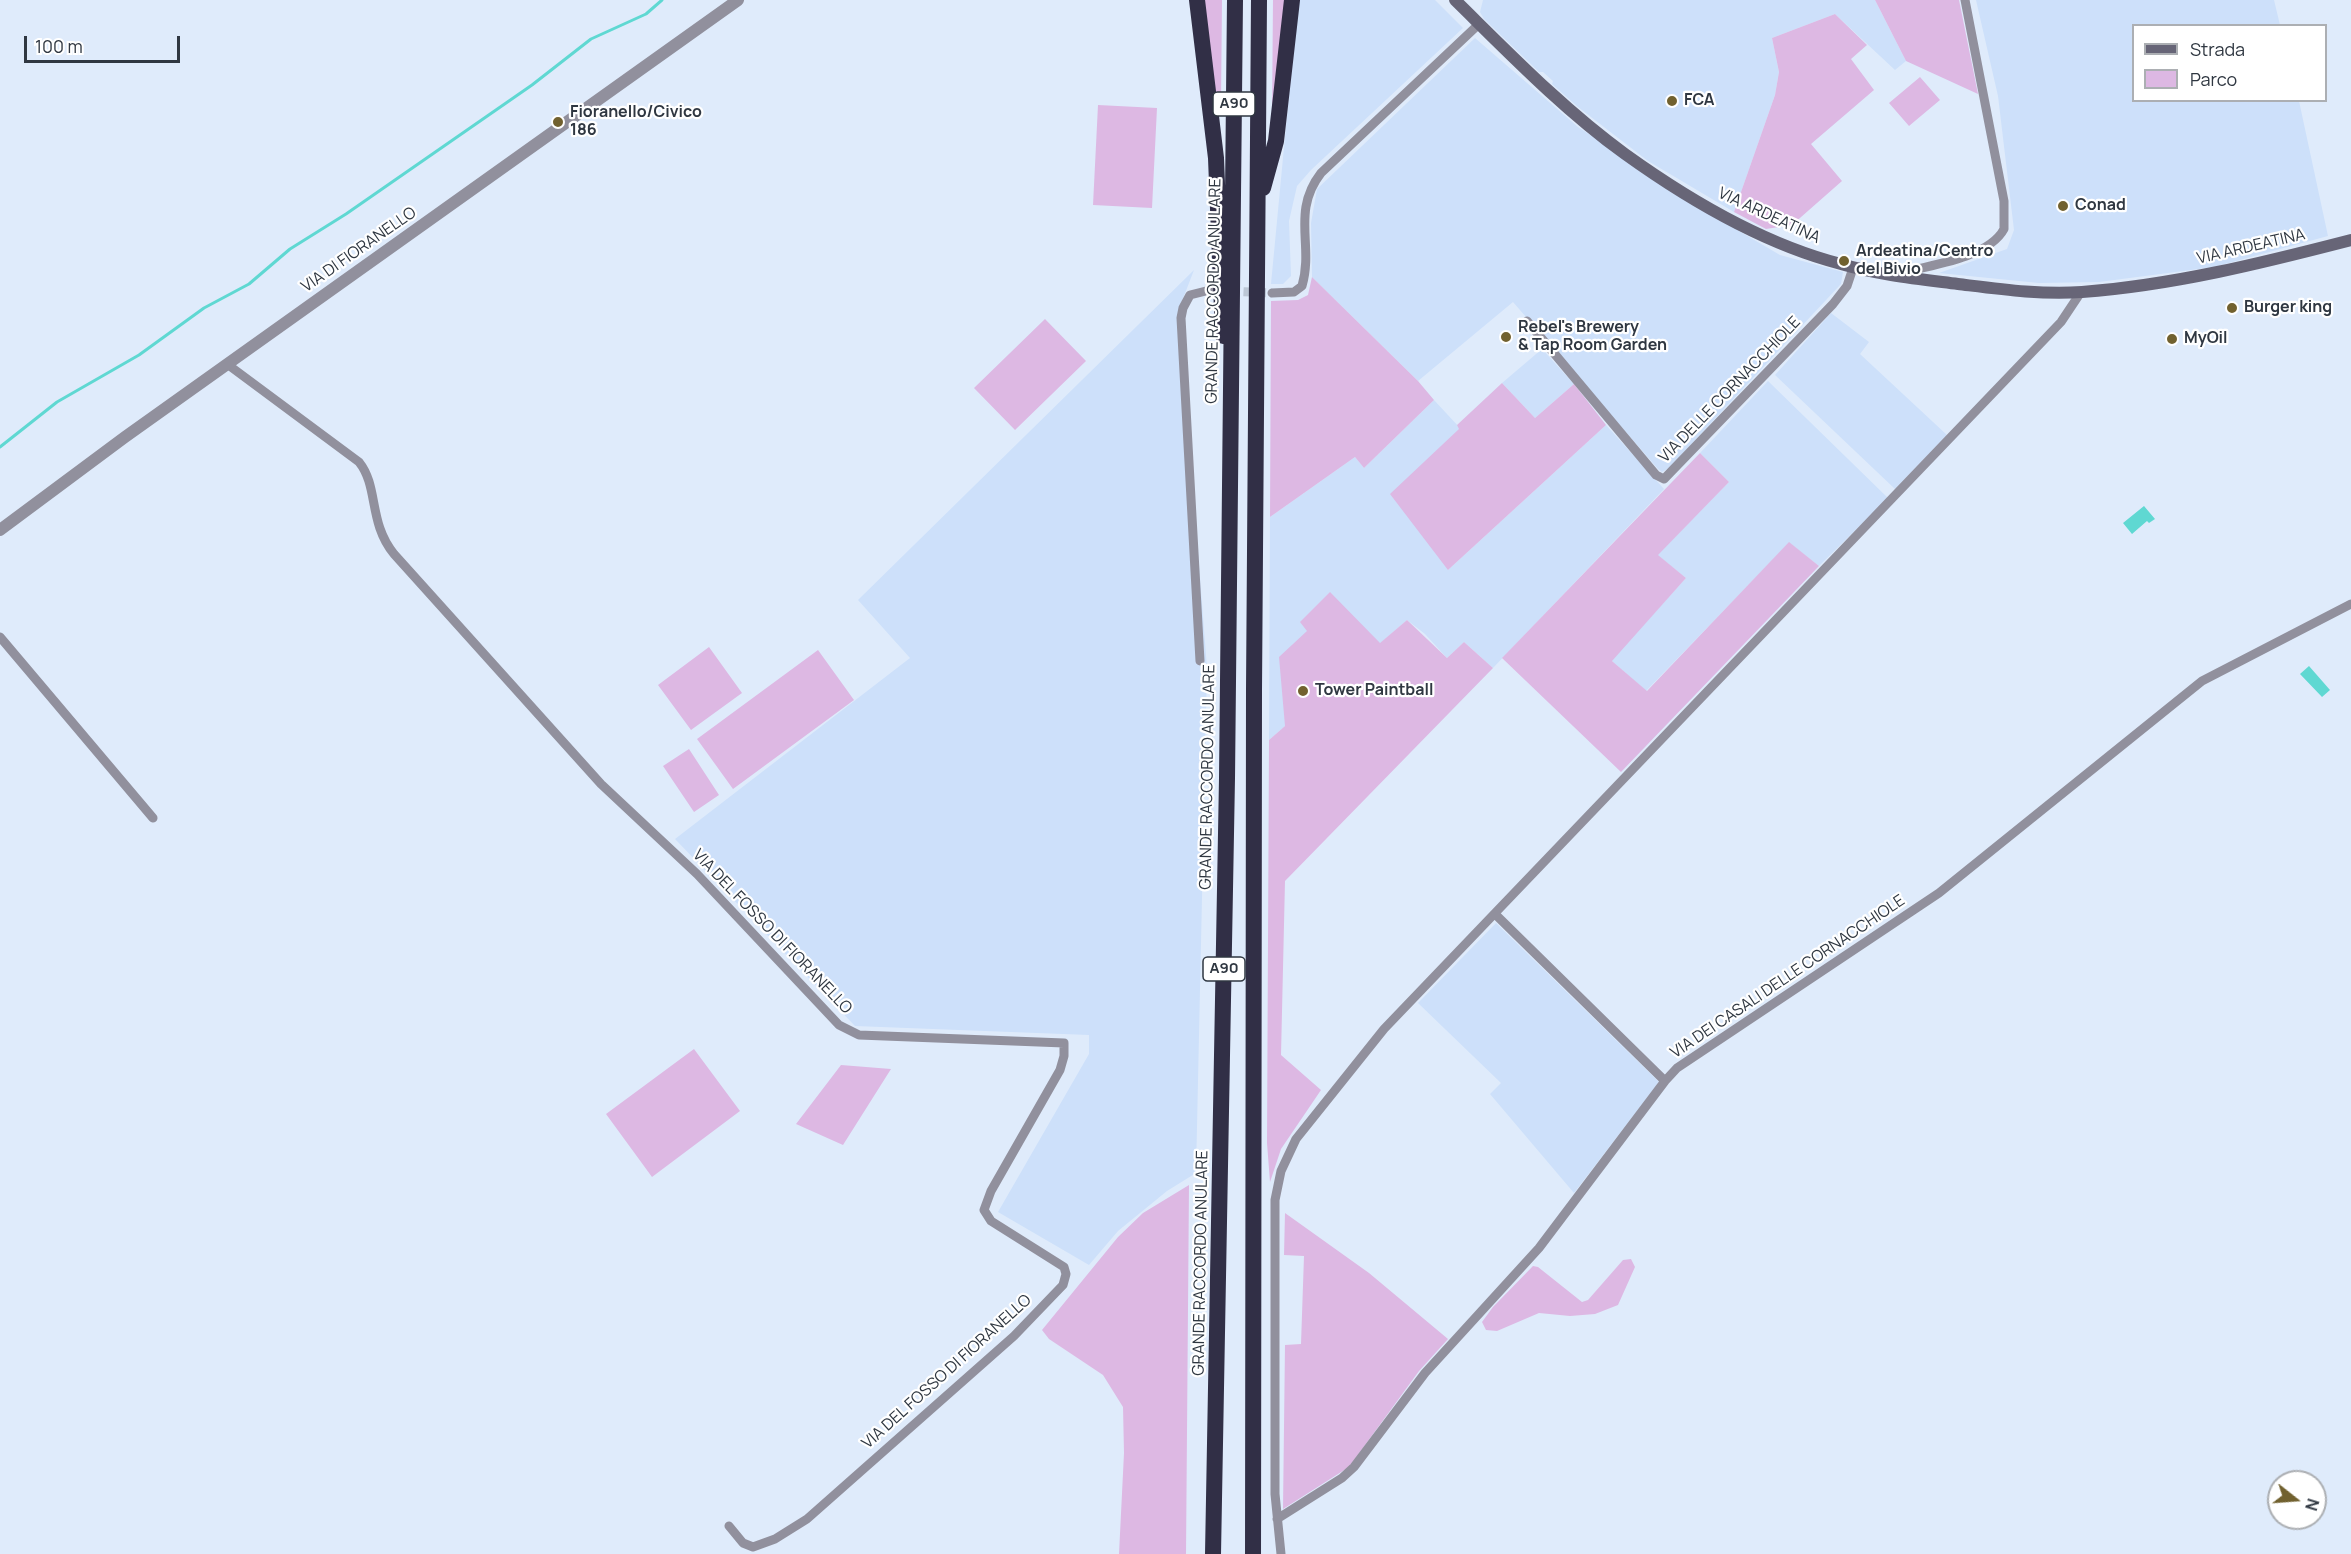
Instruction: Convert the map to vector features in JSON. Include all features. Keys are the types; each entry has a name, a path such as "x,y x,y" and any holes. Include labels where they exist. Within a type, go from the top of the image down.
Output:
{"highway":[{"path":"1197,0 1216,158 1221,316 1231,385"},
{"name":"GRANDE RACCORDO ANULARE","path":"1213,1554 1235,0"},
{"name":"A90","path":"1253,1554 1258,0"},
{"path":"1257,206 1276,141 1292,0"}],"main road":[{"name":"VIA ARDEATINA","path":"1455,0 1537,80 1602,137 1661,179 1770,239 1811,255 1853,267 1890,275 2022,291 2081,292 2220,273 2351,240"}],"street":[{"name":"VIA DI FIORANELLO","path":"0,530 227,364 738,0"},
{"path":"1890,275 1957,260 1993,241 2004,229 2004,201 1965,0"},
{"path":"1272,293 1294,292 1302,286 1305,271 1305,210 1309,193 1321,173 1479,24"},
{"name":"VIA DELLE CORNACCHIOLE","path":"1527,321 1656,476 1664,479 1833,304 1846,286 1853,267"},
{"path":"1200,661 1181,318 1185,302 1190,295 1210,290"},
{"path":"1281,1554 1277,1519 1275,1200 1281,1171 1296,1139 1384,1029 2010,376 2061,322 2081,292"},
{"name":"VIA DEL FOSSO DI FIORANELLO","path":"227,364 359,462 367,476 378,526 394,554 601,784 697,874 839,1025 859,1035 1064,1043 1064,1056 1060,1070 992,1191 984,1210 991,1221 1064,1267 1066,1274 1063,1285 1014,1336 807,1519 775,1539 753,1547 743,1543 729,1526"},
{"name":"VIA DEI CASALI DELLE CORNACCHIOLE","path":"1277,1519 1342,1478 1354,1467 1425,1372 1539,1248 1665,1081 1709,1044 1939,893 2202,681 2351,604"},
{"path":"0,637 153,818"},
{"path":"1495,914 1665,1081"}],"shaded area":[{"path":"1298,0 1435,0 1463,28 1311,170 1297,186 1289,221 1291,276 1283,284 1271,284"},
{"name":"FCA","path":"1483,0 1875,0 1906,61 1895,70 1835,14 1772,38 1779,72 1775,95 1734,212 1648,161 1578,107 1552,84 1553,81 1543,72 1539,72 1484,19 1480,12"},
{"path":"1976,0 2274,0 2280,24 2132,24 2132,102 2299,102 2328,236 2214,267 2099,282 2039,283 1939,273 2007,249 2014,230 1998,96"},
{"path":"1475,38 1578,127 1739,231 1780,255 1843,272 1841,284 1669,468 1662,472 1513,302 1418,381 1312,277 1311,223 1317,189"},
{"path":"1194,270 1179,309 1207,668 1196,1173 1167,1191 1118,1231 1089,1265 998,1212 1089,1054 1089,1035 855,1026 675,839 910,658 858,600"},
{"path":"1831,313 1869,342 1860,354 1947,435 1895,489 1775,375"},
{"path":"1542,349 1574,384 1535,418 1502,383"},
{"path":"1768,381 1888,498 1819,566 1789,543 1646,691 1611,660 1686,578 1657,555 1729,482 1700,453"},
{"path":"1434,400 1460,428 1448,570 1606,425 1664,489 1493,668 1464,642 1447,658 1425,634 1407,620 1269,740 1270,517 1355,457 1364,468"},
{"path":"2144,506 2155,519 2149,523 2147,521 2132,534 2123,523"},
{"path":"2309,666 2330,690 2322,697 2300,674"},
{"path":"1496,923 1659,1082 1574,1193 1490,1094 1501,1083 1418,1003"}],"green space":[{"path":"1203,0 1222,0 1221,103 1217,104"},
{"path":"1273,0 1285,0 1272,113"},
{"path":"1875,0 1959,0 1978,94 1906,61"},
{"path":"1835,14 1867,45 1851,59 1874,90 1811,144 1842,181 1792,225 1766,229 1734,212 1775,95 1779,72 1772,38"},
{"path":"1920,77 1940,100 1909,126 1889,103"},
{"path":"1098,105 1157,108 1152,208 1093,205"},
{"path":"1312,277 1418,381 1434,400 1364,468 1355,457 1270,517 1271,301 1298,300 1308,295"},
{"path":"1045,319 1086,361 1015,430 974,388"},
{"path":"1502,383 1535,418 1574,384 1606,425 1448,570 1390,494 1459,429 1457,425"},
{"path":"1700,453 1729,482 1658,555 1686,578 1612,661 1647,691 1789,542 1819,566 1621,772 1502,658"},
{"path":"1330,592 1380,643 1407,620 1447,658 1464,642 1493,668 1285,881 1281,1055 1321,1090 1281,1149 1270,1182 1267,1143 1269,740 1285,726 1279,657 1307,631 1300,622"},
{"path":"709,647 742,693 691,730 658,685"},
{"path":"818,650 854,700 733,789 697,739"},
{"path":"689,749 719,795 694,812 663,766"},
{"path":"694,1049 740,1111 652,1177 606,1114"},
{"path":"841,1065 891,1069 843,1145 796,1124"},
{"path":"1189,1185 1186,1554 1119,1554 1124,1453 1123,1407 1103,1375 1049,1339 1042,1330 1118,1237 1143,1213"},
{"path":"1285,1213 1369,1273 1448,1339 1419,1371 1349,1467 1283,1509 1285,1345 1301,1344 1304,1256 1284,1255"},
{"path":"1631,1259 1635,1267 1618,1305 1595,1314 1570,1316 1539,1313 1497,1331 1486,1330 1482,1322 1493,1307 1533,1266 1538,1267 1582,1302 1588,1300 1623,1260"}],"waterway":[{"path":"0,447 57,402 139,355 204,308 249,284 290,249 346,214 532,85 591,39 646,14 662,0"}],"tunnel":[{"path":"1230,291 1272,293"}],"place":[{"name":"FCA","path":"1672,101"},
{"name":"Fioranello/Civico 186","path":"558,122"},
{"name":"Conad","path":"2063,206"},
{"name":"Ardeatina/Centro del Bivio","path":"1844,261"},
{"name":"Burger king","path":"2232,308"},
{"name":"Rebel's Brewery & Tap Room Garden","path":"1506,337"},
{"name":"MyOil","path":"2172,339"},
{"name":"Tower Paintball","path":"1303,691"}]}
